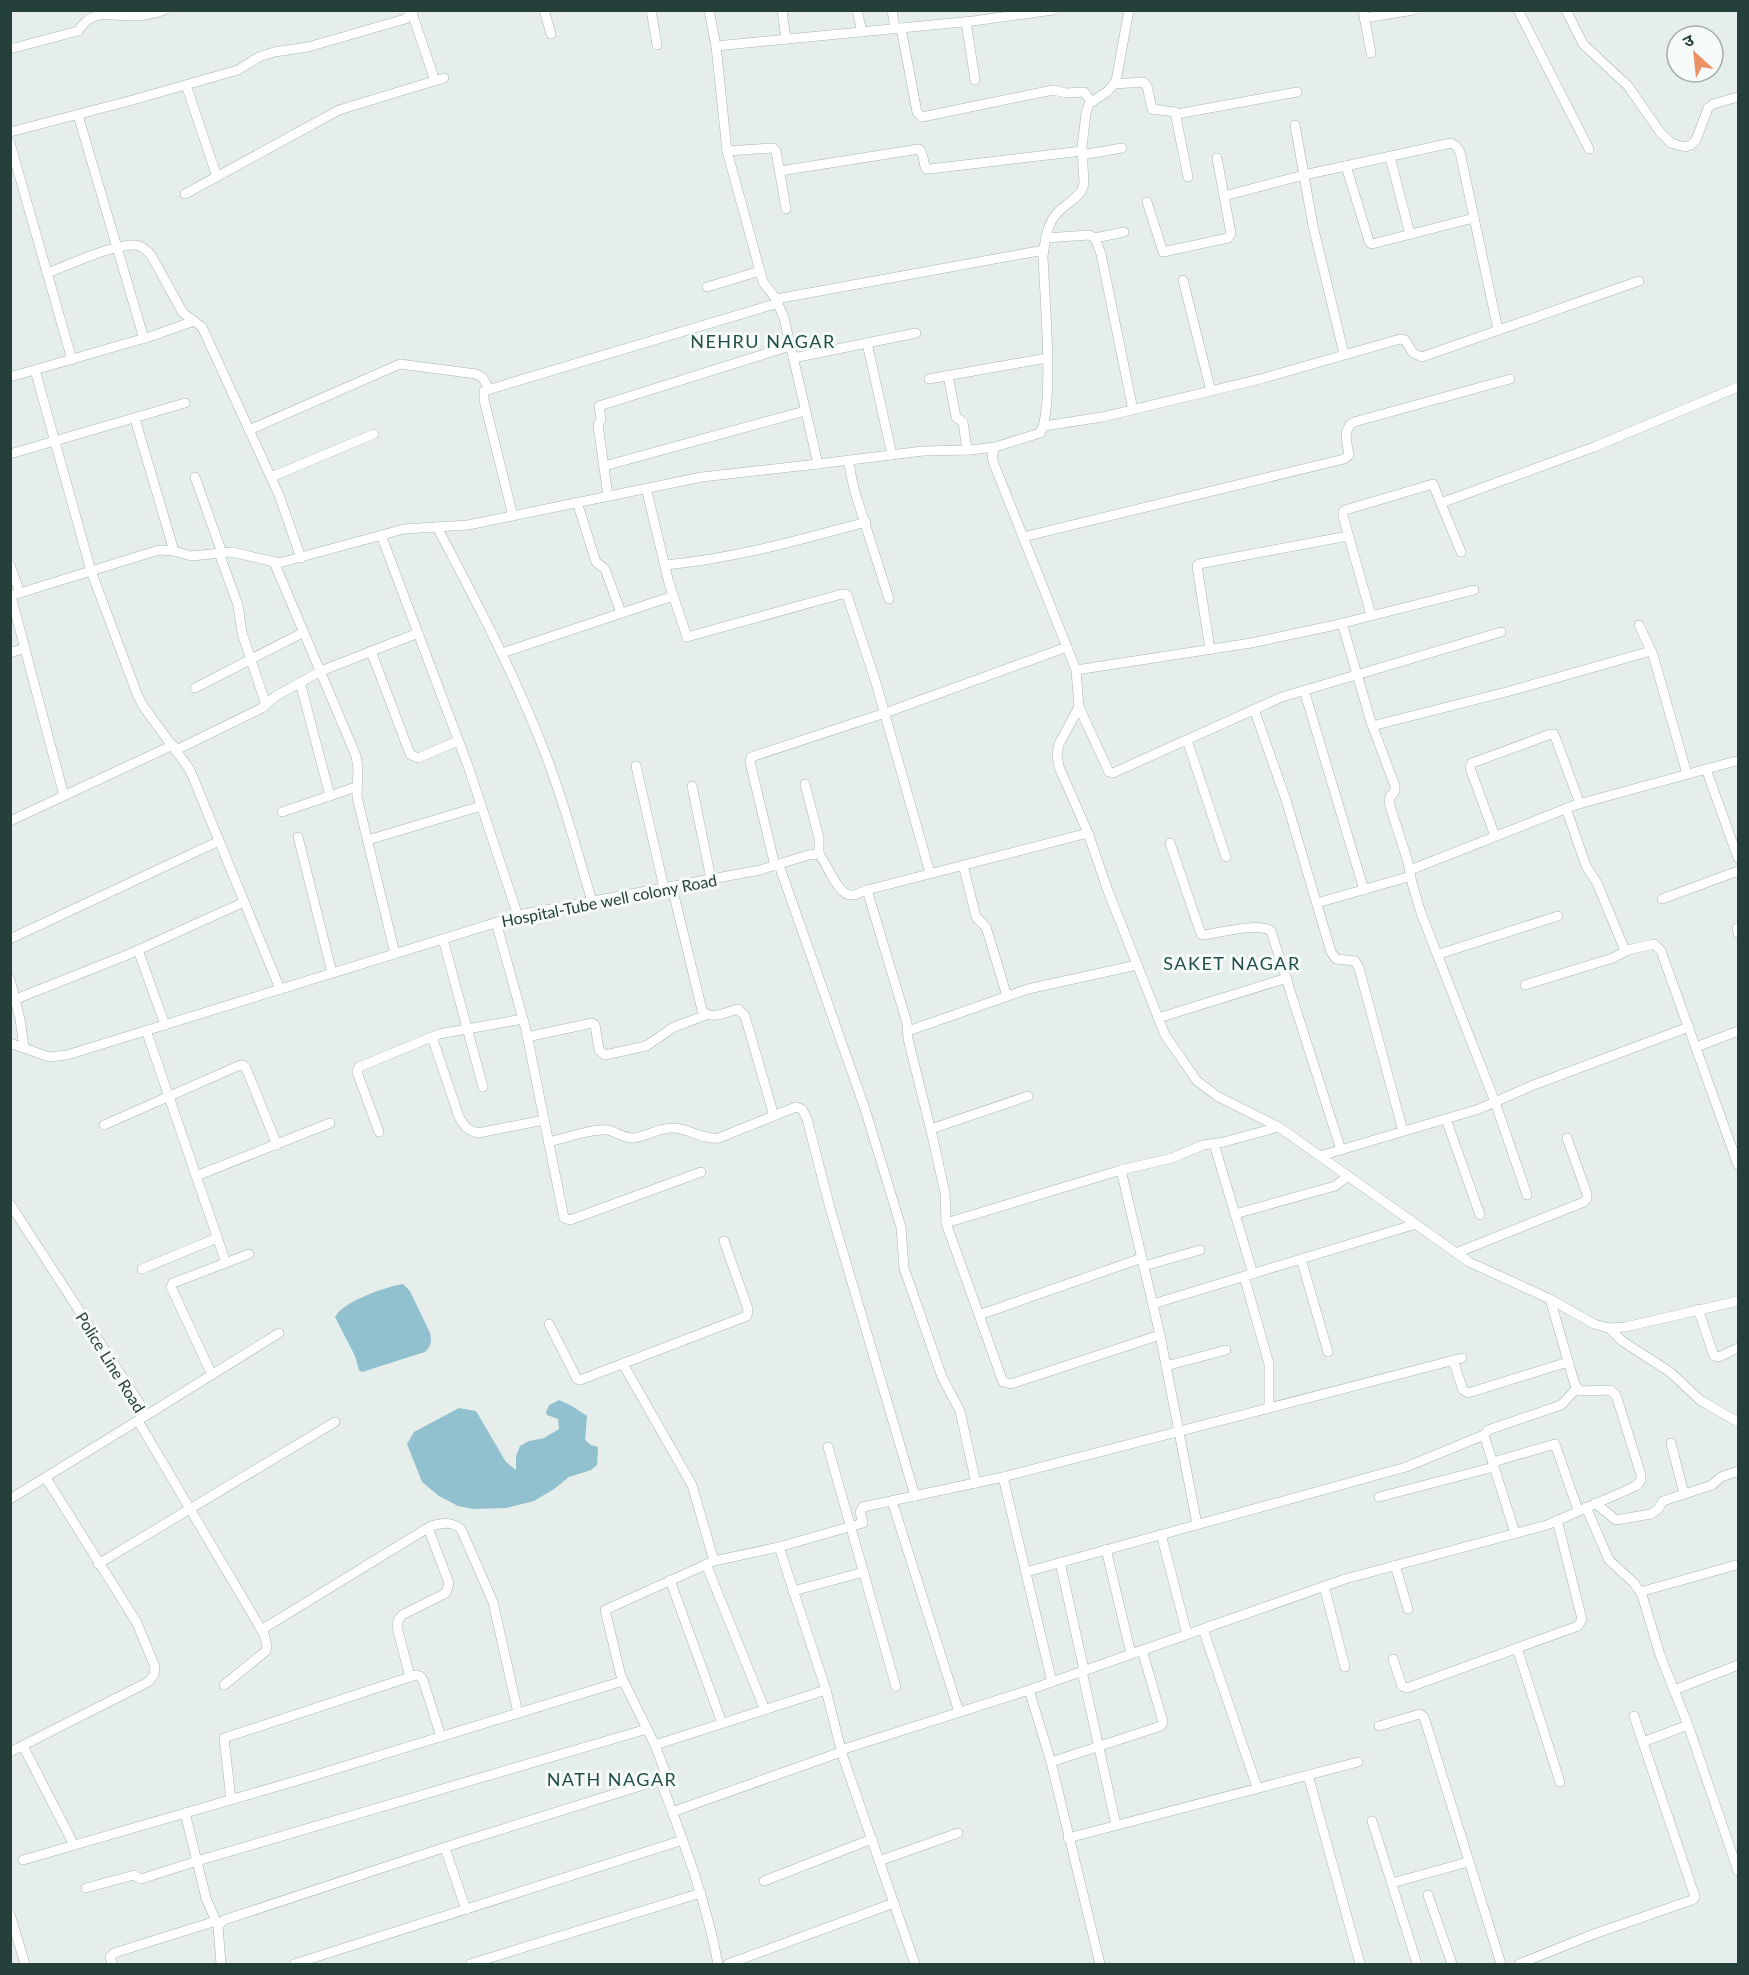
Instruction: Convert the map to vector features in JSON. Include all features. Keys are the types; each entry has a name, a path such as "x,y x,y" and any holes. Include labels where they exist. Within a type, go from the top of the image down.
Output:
{"street":[{"path":"81,10 84,21"},
{"path":"10,50 78,31 84,21 106,14 132,16 164,10"},
{"path":"544,10 551,34"},
{"path":"651,10 657,45"},
{"path":"709,10 716,46 727,151 763,282 777,301 784,318 818,464"},
{"path":"782,10 786,39"},
{"path":"857,10 862,32"},
{"path":"892,10 917,112 922,117 1053,90 1066,93 1084,92 1092,102"},
{"path":"959,10 964,22 975,80"},
{"path":"716,46 964,22 1012,13 1053,10"},
{"path":"14,595 159,550 191,556 232,552 279,563 404,529 468,525 702,477 923,451 995,447 1040,433 1044,426 1047,358 1044,250 1046,238 1053,218 1082,190 1084,184 1082,153 1086,113 1092,102 1115,84 1129,10"},
{"path":"1371,53 1364,14 1414,10"},
{"path":"1518,10 1589,148"},
{"path":"1566,10 1583,44 1628,87 1660,132 1671,143 1685,147 1691,145 1696,140 1708,108 1713,104 1738,97"},
{"path":"10,132 243,68 259,57 274,52 308,46 405,19 412,12 439,80 339,110 185,194"},
{"path":"1115,84 1143,82 1147,86 1152,109 1173,111 1177,114 1296,92"},
{"path":"186,85 216,177"},
{"path":"78,114 144,339"},
{"path":"1177,114 1188,177"},
{"path":"1295,125 1317,243 1344,354"},
{"path":"10,143 72,360"},
{"path":"1224,196 1304,175 1451,143 1460,152 1498,330"},
{"path":"727,151 773,147 776,151 786,209"},
{"path":"780,171 919,149 924,166 930,170 1122,148"},
{"path":"1389,157 1410,234"},
{"path":"1147,202 1161,250 1165,252 1228,238 1231,234 1217,158"},
{"path":"1347,166 1369,241 1372,244 1474,218"},
{"path":"1046,238 1089,235 1095,238 1124,232"},
{"path":"1095,238 1113,306 1132,410"},
{"path":"47,273 117,247 135,245 144,247 151,255 183,313 202,327 271,477 290,522 301,558"},
{"path":"513,516 484,400 484,392 489,389 777,301 1044,250"},
{"path":"708,287 760,271"},
{"path":"1183,280 1211,391"},
{"path":"1044,426 1132,410 1211,391 1400,339 1405,340 1413,353 1422,357 1639,280"},
{"path":"10,377 144,339 194,321"},
{"path":"793,358 916,333"},
{"path":"867,343 892,455"},
{"path":"608,496 598,422 600,420 599,406 790,346"},
{"path":"929,379 1047,358"},
{"path":"249,430 400,364 476,374 482,377 489,389"},
{"path":"35,370 91,571 137,694 143,706 190,770 280,989"},
{"path":"948,375 956,417 963,422 968,450"},
{"path":"1023,537 1344,459 1349,455 1346,431 1350,424 1510,379"},
{"path":"1441,502 1594,447 1738,387"},
{"path":"10,454 184,403"},
{"path":"604,466 805,411"},
{"path":"135,419 174,551"},
{"path":"271,477 374,434"},
{"path":"995,447 994,464 1076,670 1079,707 1110,774 1254,709 1304,690 1501,633"},
{"path":"848,460 854,489 889,599"},
{"path":"195,477 238,605 242,633 266,705"},
{"path":"1371,615 1342,516 1343,512 1430,484 1435,486 1461,552"},
{"path":"646,488 664,565 685,635 689,638 845,593 849,597 885,712 930,873"},
{"path":"577,502 596,562 605,569 621,613"},
{"path":"664,565 771,547 866,522"},
{"path":"437,527 502,653 546,755 563,802 592,901"},
{"path":"381,536 458,741 518,916"},
{"path":"1210,649 1197,566 1199,564 1348,536"},
{"path":"274,562 356,756 358,768 356,787 395,954"},
{"path":"10,566 25,648 64,796"},
{"path":"1076,670 1251,643 1474,590"},
{"path":"502,653 673,596"},
{"path":"1342,623 1372,726 1395,786 1389,803 1426,928 1495,1102 1527,1196"},
{"path":"1639,625 1651,651 1687,774"},
{"path":"195,688 304,632"},
{"path":"10,821 266,705 276,696 321,671 418,633"},
{"path":"976,1483 960,1411 942,1377 904,1268 902,1227 868,1120 777,866 750,762 752,757 1067,647"},
{"path":"10,653 25,648"},
{"path":"371,651 410,754 418,758 458,741"},
{"path":"1372,726 1510,691 1651,651"},
{"path":"300,682 330,796"},
{"path":"1304,690 1364,890"},
{"path":"1079,707 1059,744 1057,755 1059,767 1088,833 1165,1035 1197,1081 1217,1096 1279,1127 1469,1262 1550,1299 1594,1324 1609,1328 1625,1327 1738,1301"},
{"path":"1254,709 1286,800 1333,957 1352,960 1359,968 1403,1131"},
{"path":"1495,836 1470,768 1472,763 1554,734 1580,804"},
{"path":"1187,740 1226,857"},
{"path":"1317,903 1364,890 1410,873 1566,808 1736,761"},
{"path":"636,766 702,1010 706,1015"},
{"path":"1706,769 1738,858"},
{"path":"805,784 819,838 819,854 827,864 839,890 852,895 1088,833"},
{"path":"692,786 711,879"},
{"path":"282,812 356,787"},
{"path":"368,840 481,806"},
{"path":"1566,808 1586,866 1597,884 1622,944 1628,950"},
{"path":"298,837 332,973"},
{"path":"10,939 219,841"},
{"path":"1170,843 1201,934 1258,927 1268,929 1287,978 1341,1150"},
{"name":"Hospital-Tube well colony Road","path":"10,1043 49,1057 58,1057 518,916 777,866 808,855 819,854"},
{"path":"963,865 976,917 986,927 1007,996"},
{"path":"1662,899 1738,871"},
{"path":"867,890 907,1023 945,1193 946,1223 1003,1383 1011,1384 1160,1335"},
{"path":"16,999 138,950 244,902"},
{"path":"1438,954 1558,916"},
{"path":"496,922 523,1019 564,1218 566,1220 701,1172"},
{"path":"443,939 483,1087"},
{"path":"1525,985 1613,958 1628,950 1654,944 1658,946 1738,1164"},
{"path":"138,950 165,1025"},
{"path":"908,1031 1007,996 1137,965"},
{"path":"1158,1018 1287,978"},
{"path":"10,979 16,999 24,1047"},
{"path":"527,1037 592,1023 597,1029 599,1050 605,1055 646,1046 674,1027 706,1015 711,1016 738,1009 746,1016 774,1116"},
{"path":"380,1132 357,1072 358,1067 451,1030 523,1019"},
{"path":"1320,1156 1495,1102 1531,1086 1689,1027"},
{"path":"147,1030 226,1263"},
{"path":"1696,1047 1738,1031"},
{"path":"432,1037 459,1117 470,1131 478,1133 544,1120"},
{"path":"104,1125 243,1065 277,1145"},
{"path":"931,1129 1028,1096"},
{"path":"548,1142 602,1130 631,1138 669,1128 681,1129 710,1139 719,1138 796,1107 802,1109 807,1119 830,1208 915,1496"},
{"path":"1446,1119 1480,1215"},
{"path":"196,1176 330,1123"},
{"path":"946,1223 1121,1170 1172,1158 1203,1145 1279,1127"},
{"path":"1456,1253 1584,1202 1587,1194 1567,1138"},
{"path":"1214,1144 1235,1214 1269,1364 1269,1408"},
{"path":"1121,1170 1160,1335 1197,1524"},
{"path":"1235,1214 1335,1186 1348,1176"},
{"name":"Police Line Road","path":"10,1204 147,1415 10,1499"},
{"path":"1153,1304 1416,1224"},
{"path":"142,1269 217,1238"},
{"path":"549,1324 577,1378 584,1380 747,1316 748,1309 724,1241"},
{"path":"979,1315 1143,1262 1200,1250"},
{"path":"212,1375 171,1287 173,1283 249,1254"},
{"path":"1301,1259 1328,1352"},
{"path":"672,1812 841,1750 1029,1690 1324,1586 1557,1520 1636,1486 1641,1479 1641,1474 1616,1395 1610,1390 1580,1391 1577,1388 1550,1299"},
{"path":"1698,1309 1714,1356 1719,1357 1738,1348"},
{"path":"1609,1328 1622,1341 1670,1372 1700,1400 1738,1422"},
{"path":"147,1415 279,1333"},
{"path":"1166,1366 1226,1350"},
{"path":"112,1965 110,1957 114,1953 217,1923 660,1779 666,1774 655,1744 623,1680 605,1610 710,1563 779,1547 863,1523 860,1512 863,1507 1003,1477 1457,1359 1463,1390 1468,1393 1568,1362"},
{"path":"623,1364 692,1485 710,1563 765,1710"},
{"path":"1026,1572 1406,1467 1484,1435 1488,1430 1561,1405 1577,1388"},
{"path":"138,1421 261,1630 267,1645 266,1651 224,1685"},
{"path":"98,1564 335,1422"},
{"path":"1484,1435 1515,1533"},
{"path":"1671,1443 1684,1494"},
{"path":"1379,1497 1493,1465 1556,1444 1609,1560 1634,1583 1640,1592 1738,1871"},
{"path":"828,1447 896,1687"},
{"path":"1586,1507 1619,1520 1651,1514 1663,1501 1712,1485 1721,1478 1738,1471"},
{"path":"1003,1477 1052,1682"},
{"path":"10,1752 148,1682 154,1675 155,1667 137,1623 46,1478"},
{"path":"892,1501 959,1713"},
{"path":"1393,1659 1402,1686 1407,1688 1578,1626 1582,1619 1557,1520"},
{"path":"261,1630 428,1528 445,1523 455,1524 461,1529 493,1602 518,1713"},
{"path":"410,1677 397,1627 398,1621 402,1615 446,1593 449,1588 428,1528"},
{"path":"1161,1534 1187,1634"},
{"path":"779,1547 826,1690 841,1750 915,1965"},
{"path":"1106,1549 1131,1654"},
{"path":"1060,1562 1116,1825"},
{"path":"1640,1592 1736,1564"},
{"path":"1395,1565 1408,1609"},
{"path":"793,1591 864,1572"},
{"path":"670,1580 722,1723"},
{"path":"1324,1586 1345,1667"},
{"path":"1203,1629 1257,1787"},
{"path":"1517,1648 1560,1782"},
{"path":"1050,1762 1157,1728 1163,1722 1142,1650"},
{"path":"1674,1690 1738,1665"},
{"path":"231,1800 224,1738 410,1677 420,1676 423,1680 441,1737"},
{"path":"23,1860 441,1737 623,1680"},
{"path":"655,1744 826,1690"},
{"path":"1029,1690 1050,1762 1100,1965"},
{"path":"1379,1726 1420,1714 1424,1717 1501,1965"},
{"path":"1519,1965 1594,1934 1695,1897 1634,1716"},
{"path":"1643,1742 1688,1725"},
{"path":"86,1888 134,1875 141,1880 197,1860 647,1729"},
{"path":"23,1746 74,1845"},
{"path":"1068,1838 1358,1762"},
{"path":"1308,1775 1360,1965"},
{"path":"660,1779 701,1893 718,1965"},
{"path":"185,1813 206,1898 217,1923 221,1965"},
{"path":"1372,1821 1417,1965"},
{"path":"879,1861 958,1833"},
{"path":"764,1881 872,1839"},
{"path":"294,1965 683,1840"},
{"path":"445,1848 466,1910"},
{"path":"1392,1883 1468,1862"},
{"path":"473,1964 701,1893"},
{"path":"1428,1895 1452,1965"},
{"path":"728,1965 894,1903"},
{"path":"10,1914 25,1965"}],"water":[{"path":"403,1284 410,1291 430,1333 430,1346 425,1352 362,1372 359,1370 355,1356 335,1317 356,1300"},
{"path":"559,1400 587,1416 585,1440 598,1447 597,1465 591,1470 569,1477 534,1501 506,1508 473,1509 458,1506 439,1496 422,1482 407,1444 414,1432 459,1408 476,1411 506,1462 516,1470 516,1456 520,1446 529,1441 544,1438 559,1429 558,1419 547,1415 546,1412 549,1405"}],"district":[{"name":"NEHRU NAGAR","path":"763,341"},
{"name":"SAKET NAGAR","path":"1232,963"},
{"name":"NATH NAGAR","path":"612,1779"}]}
